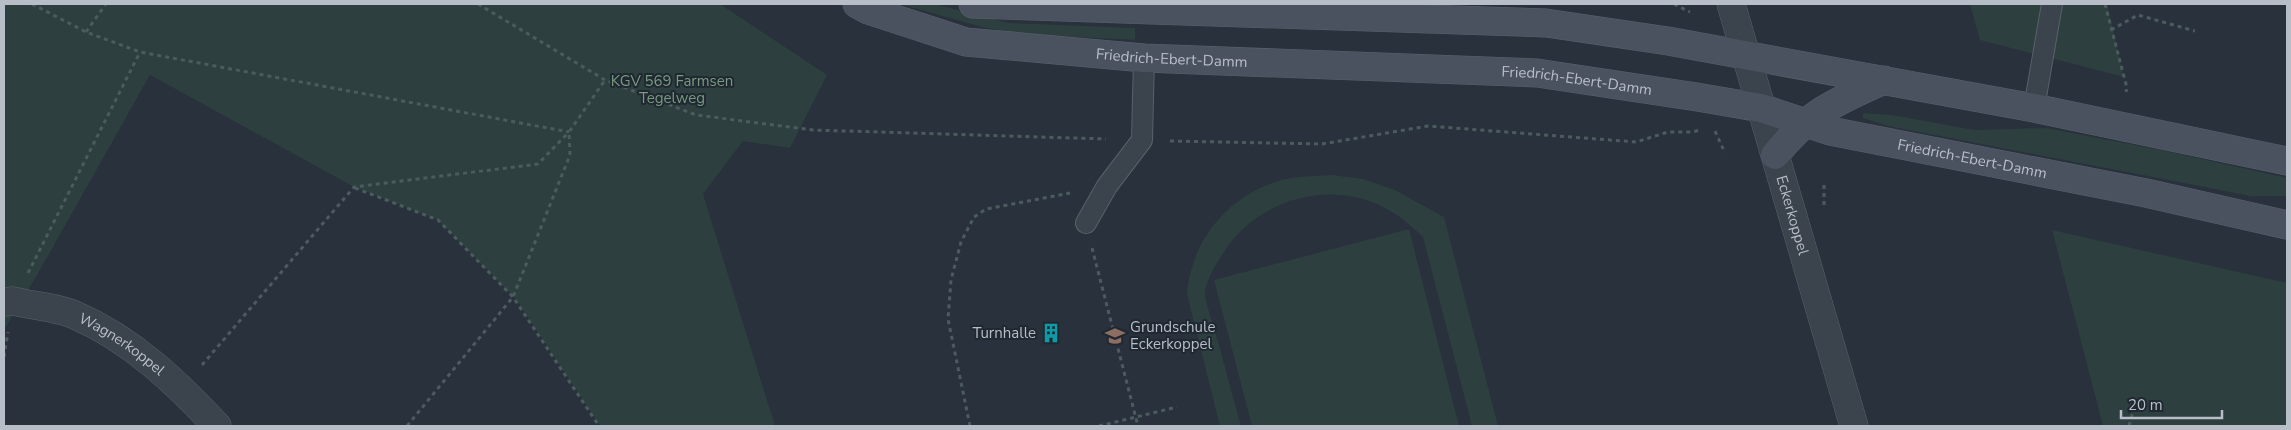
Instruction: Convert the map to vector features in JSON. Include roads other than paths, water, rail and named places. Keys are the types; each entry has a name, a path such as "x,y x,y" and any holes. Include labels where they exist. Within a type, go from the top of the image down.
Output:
{"main road":[{"name":"Friedrich-Ebert-Damm","path":"857,4 868,10 966,42 1144,58 1537,73 1697,97 1761,108 1830,131 2146,193 2287,225"},
{"path":"973,4 1546,23 1668,41 1884,80 2034,108 2287,161"},
{"path":"1776,154 1793,133 1823,108 1884,80"}],"street":[{"name":"Eckerkoppel","path":"1731,4 1854,426"},
{"name":"Wagnerkoppel","path":"9,302 76,315 132,347 182,388 217,426"}],"lane":[{"path":"2034,108 2052,4"},
{"path":"1086,223 1107,186 1142,140 1144,58"}],"place":[{"name":"Turnhalle","path":"1051,333"},
{"name":"Grundschule Eckerkoppel","path":"1115,336"}],"park label":[{"name":"KGV 569 Farmsen Tegelweg","path":"672,90"}]}
